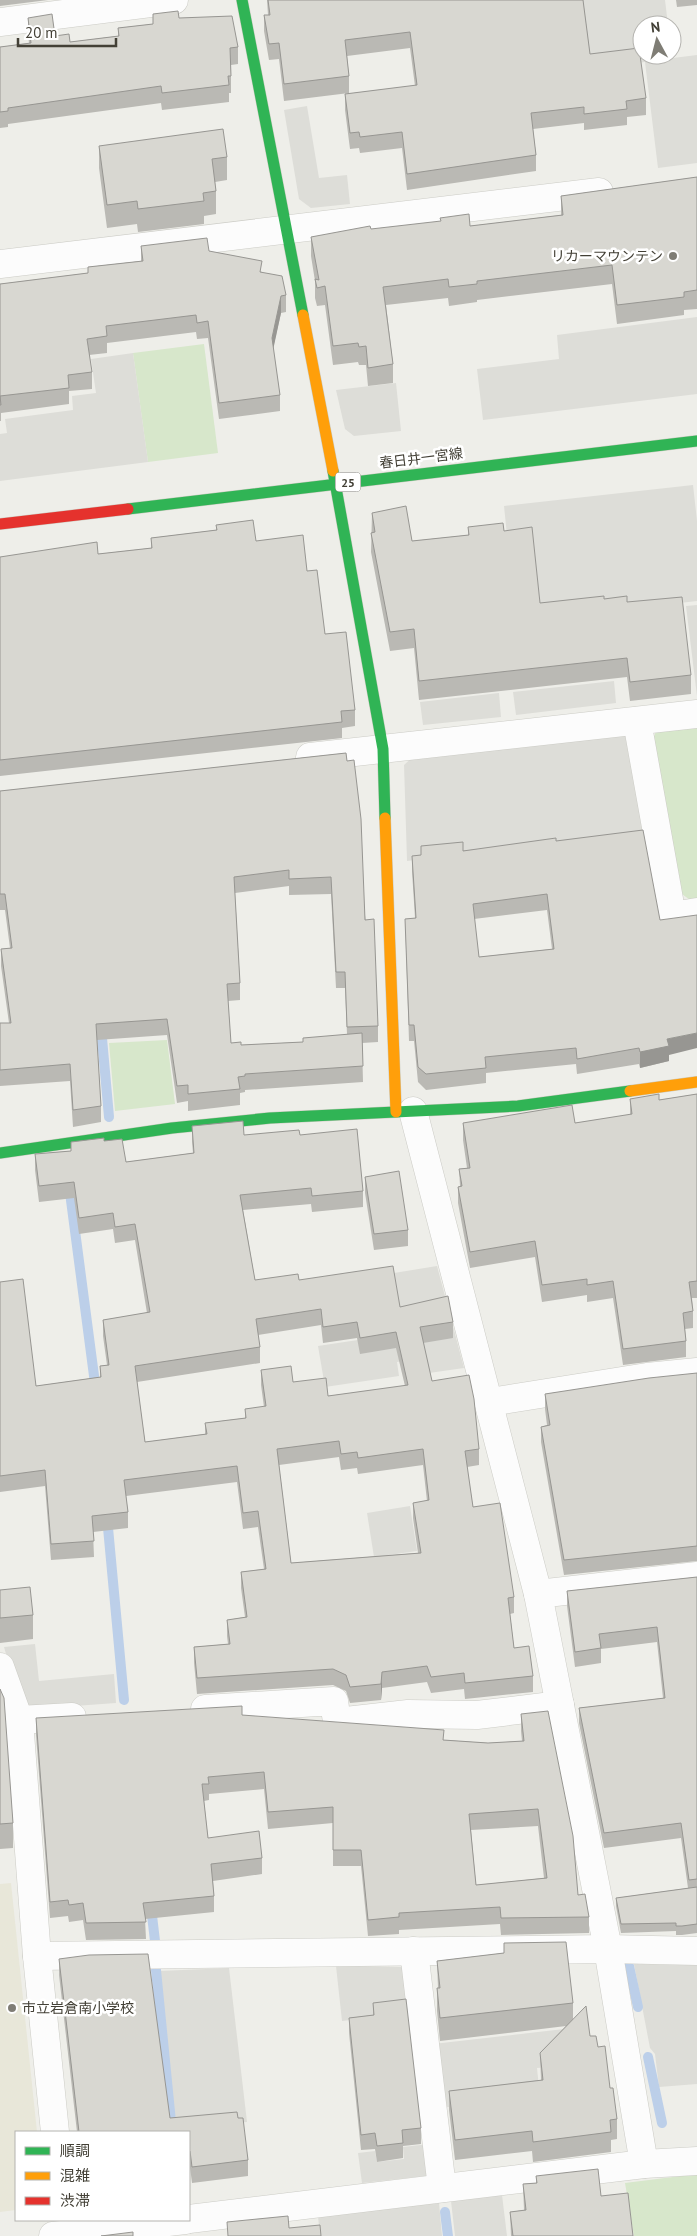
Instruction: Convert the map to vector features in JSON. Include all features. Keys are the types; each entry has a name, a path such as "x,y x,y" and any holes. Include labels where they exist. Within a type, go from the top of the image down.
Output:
{"street":[{"path":"0,22 174,0"},
{"path":"242,0 335,483 383,749 405,1112 490,1402 538,1594 608,1949 644,2164"},
{"path":"0,264 627,189"},
{"name":"春日井一宮線","path":"0,524 697,441"},
{"path":"285,760 697,714"},
{"path":"637,721 672,916 697,912"},
{"path":"0,1153 172,1128 270,1118 518,1106 697,1082"},
{"path":"490,1402 647,1377 697,1372"},
{"path":"538,1594 697,1576"},
{"path":"0,1667 19,1720 38,1956 55,2131"},
{"path":"179,1710 334,1702 337,1722 408,1714 478,1715 560,1705"},
{"path":"19,1720 93,1715"},
{"path":"38,1956 608,1949 697,1951"},
{"path":"414,1951 442,2188"},
{"path":"60,2230 200,2223 442,2188 644,2164 697,2161"}],"shaded area":[{"path":"583,0 665,0 667,15 632,15 632,63 591,68"},
{"path":"697,55 697,163 658,168 645,65 682,65 682,57"},
{"path":"307,106 319,178 347,175 350,204 311,208 299,199 284,110"},
{"path":"697,317 697,394 483,420 477,369 559,359 557,335"},
{"path":"133,353 148,462 0,481 0,434 7,433 5,419 73,410 72,396 96,393 91,359"},
{"path":"396,383 401,431 354,436 345,429 336,390"},
{"path":"693,485 697,521 697,601 542,619 533,542 508,545 504,506"},
{"path":"697,605 697,696 686,606"},
{"path":"614,681 616,703 516,715 513,692"},
{"path":"499,693 501,717 423,725 420,702"},
{"path":"620,732 634,743 648,832 407,861 404,765 415,755"},
{"path":"437,1266 464,1368 429,1373 426,1358 397,1362 399,1376 325,1387 318,1346 404,1333 394,1273"},
{"path":"410,1506 417,1551 374,1557 367,1513"},
{"path":"35,1644 39,1681 114,1674 116,1703 33,1709 20,1702 4,1647"},
{"name":"市立岩倉南小学校","path":"11,1883 37,2131 15,2131 15,2210 0,2212 0,1884"},
{"path":"634,1964 697,1965 697,2084 659,2087 655,2054 650,2048"},
{"path":"336,1966 403,1967 415,2012 342,2021"},
{"path":"229,1968 247,2122 176,2130 159,1971"},
{"path":"573,2028 548,2067 537,2068 540,2097 440,2108 433,2044"},
{"path":"429,2144 433,2175 362,2183 358,2153 375,2151 377,2162 404,2159 403,2147"},
{"path":"502,2195 507,2236 455,2236 451,2201"},
{"path":"439,2203 442,2236 320,2236 318,2216"}],"green space":[{"path":"204,344 218,453 148,462 133,353"},
{"path":"697,725 697,902 693,902 679,892 653,739 657,729"},
{"path":"167,1040 175,1104 115,1111 109,1043"},
{"path":"697,2174 697,2236 634,2236 625,2183"}],"building":[{"path":"268,0 583,0 590,54 632,49 632,65 641,65 646,98 626,101 627,109 584,114 584,107 531,113 536,155 407,174 402,132 360,137 359,132 350,133 345,94 417,85 410,32 345,40 349,76 284,84 279,43 269,44 264,15 270,15"},
{"path":"178,11 179,18 232,16 238,47 230,48 231,76 228,76 229,85 162,93 161,86 8,108 8,111 0,112 0,47 31,43 28,18 52,14 55,36 69,34 70,42 119,36 118,28 153,24 153,14"},
{"path":"223,129 227,157 212,159 216,191 203,193 204,201 138,209 137,201 107,205 99,146"},
{"path":"697,177 697,290 684,292 684,297 617,305 612,265 477,281 477,284 449,287 448,279 383,287 393,364 368,368 366,346 359,347 358,343 333,346 325,286 317,288 315,279 319,280 311,237 370,226 371,229 441,221 440,218 469,214 470,226 563,215 561,196"},
{"path":"207,238 209,251 262,261 260,272 282,276 286,295 281,296 272,338 280,395 219,403 208,321 197,323 196,315 106,326 107,336 87,339 92,372 68,375 69,388 0,396 0,284 88,273 88,267 143,261 141,246"},
{"path":"406,506 412,541 469,535 468,527 503,523 504,531 532,527 540,603 604,596 604,599 627,596 627,602 682,597 691,675 630,682 627,658 419,681 414,629 390,632 371,533 375,532 372,513"},
{"path":"253,520 256,541 303,535 307,571 317,570 325,634 346,632 355,710 341,711 342,722 0,760 0,557 97,542 98,554 152,548 151,538 217,530 216,525"},
{"path":"346,753 347,761 354,760 361,819 365,920 374,919 378,1026 347,1027 345,972 336,972 331,877 289,879 289,870 234,877 240,983 227,984 231,1043 241,1042 241,1045 303,1042 303,1038 362,1033 363,1066 245,1074 245,1076 238,1077 240,1089 188,1094 188,1085 177,1086 167,1019 96,1024 101,1106 73,1110 70,1064 0,1070 0,1023 11,1023 1,949 12,948 5,894 0,894 0,791"},
{"path":"643,830 660,920 697,915 697,1033 667,1039 669,1046 640,1052 639,1048 577,1059 576,1048 485,1057 486,1068 426,1074 418,1067 414,1025 409,1025 405,919 416,918 412,856 421,855 421,846 463,842 463,851 556,838 556,841","holes":["547,894 554,949 479,957 473,904"]},
{"path":"659,1094 659,1100 697,1094 697,1281 689,1282 693,1311 683,1313 686,1341 623,1349 613,1281 587,1285 587,1279 542,1285 535,1241 470,1252 458,1187 462,1186 459,1169 470,1168 463,1123 572,1105 575,1123 632,1114 630,1099"},
{"path":"243,1121 244,1135 299,1130 300,1135 357,1129 363,1191 312,1196 311,1188 240,1195 255,1280 298,1274 299,1280 393,1266 400,1307 448,1296 453,1322 420,1327 432,1381 469,1375 474,1399 479,1449 465,1451 473,1507 500,1503 514,1597 508,1598 514,1648 529,1646 533,1676 465,1683 464,1673 431,1677 427,1666 382,1672 381,1684 350,1687 346,1675 333,1669 197,1678 194,1647 230,1644 227,1620 247,1617 241,1572 266,1569 258,1511 243,1513 237,1466 124,1480 128,1512 92,1516 94,1541 51,1544 45,1470 0,1476 0,1282 23,1279 36,1386 101,1377 100,1366 109,1365 103,1320 150,1312 135,1224 115,1227 113,1213 79,1218 74,1182 39,1186 35,1154 71,1151 71,1142 104,1138 104,1141 122,1139 126,1162 194,1153 192,1126","holes":["321,1309 323,1327 357,1322 360,1338 396,1332 408,1385 328,1396 326,1378 293,1382 291,1366 261,1370 266,1406 245,1409 246,1418 205,1423 207,1434 145,1442 135,1366 260,1347 256,1319","339,1441 341,1454 357,1452 358,1458 423,1449 429,1500 413,1503 421,1553 291,1563 277,1449"]},
{"path":"399,1171 408,1230 374,1234 365,1177"},
{"path":"697,1373 697,1546 564,1560 541,1427 550,1425 545,1394 649,1378"},
{"path":"697,1577 697,1879 689,1880 681,1823 604,1833 579,1708 665,1698 657,1627 599,1634 601,1648 575,1652 567,1591"},
{"path":"30,1587 33,1615 0,1618 0,1590"},
{"path":"0,1689 4,1698 13,1823 0,1824"},
{"path":"242,1706 242,1715 444,1730 443,1740 488,1743 524,1741 521,1714 548,1711 573,1836 578,1895 585,1894 589,1917 501,1918 500,1907 399,1913 399,1917 368,1920 361,1850 333,1850 333,1807 268,1812 264,1772 208,1777 209,1784 202,1784 208,1838 259,1831 262,1858 211,1864 214,1896 143,1903 146,1922 86,1923 83,1903 69,1905 68,1900 50,1902 36,1718","holes":["538,1809 547,1878 476,1885 469,1814"]},
{"path":"697,1887 697,1924 676,1926 676,1923 621,1924 616,1898"},
{"path":"566,1942 573,2003 440,2018 437,1988 440,1988 437,1961 504,1953 504,1943"},
{"path":"148,1954 170,2118 237,2112 238,2118 243,2118 248,2160 192,2167 190,2131 79,2131 59,1959 89,1955"},
{"path":"406,1999 421,2128 402,2130 403,2143 377,2146 375,2133 361,2135 349,2018 374,2015 373,2003"},
{"path":"586,2006 590,2036 596,2036 598,2047 605,2046 610,2088 613,2088 617,2119 610,2120 611,2132 533,2142 532,2131 455,2140 449,2091 543,2080 540,2053"},
{"path":"598,2169 601,2196 628,2193 633,2236 513,2236 510,2212 526,2210 523,2184 537,2183 536,2176"},
{"path":"288,2216 289,2228 320,2225 321,2236 228,2236 227,2222"},
{"path":"133,2232 133,2236 101,2236"}],"waterway":[{"path":"101,1027 109,1117"},
{"path":"69,1185 96,1391"},
{"path":"107,1517 124,1700"},
{"path":"151,1907 155,1941"},
{"path":"629,1966 638,2007"},
{"path":"156,1970 172,2131"},
{"path":"648,2057 662,2123"},
{"path":"445,2212 448,2236"}],"traffic: fast":[{"path":"242,0 303,315"},
{"path":"128,509 697,441"},
{"path":"333,471 383,749 385,818"},
{"path":"0,1153 172,1128 270,1118 518,1106 630,1091"}],"traffic: slow":[{"path":"303,315 333,471"},
{"path":"385,818 396,1112"},
{"path":"630,1091 697,1082"}],"traffic: jam":[{"path":"0,524 128,509"}],"place":[{"name":"リカーマウンテン","path":"673,256"},
{"name":"市立岩倉南小学校","path":"12,2008"}]}
